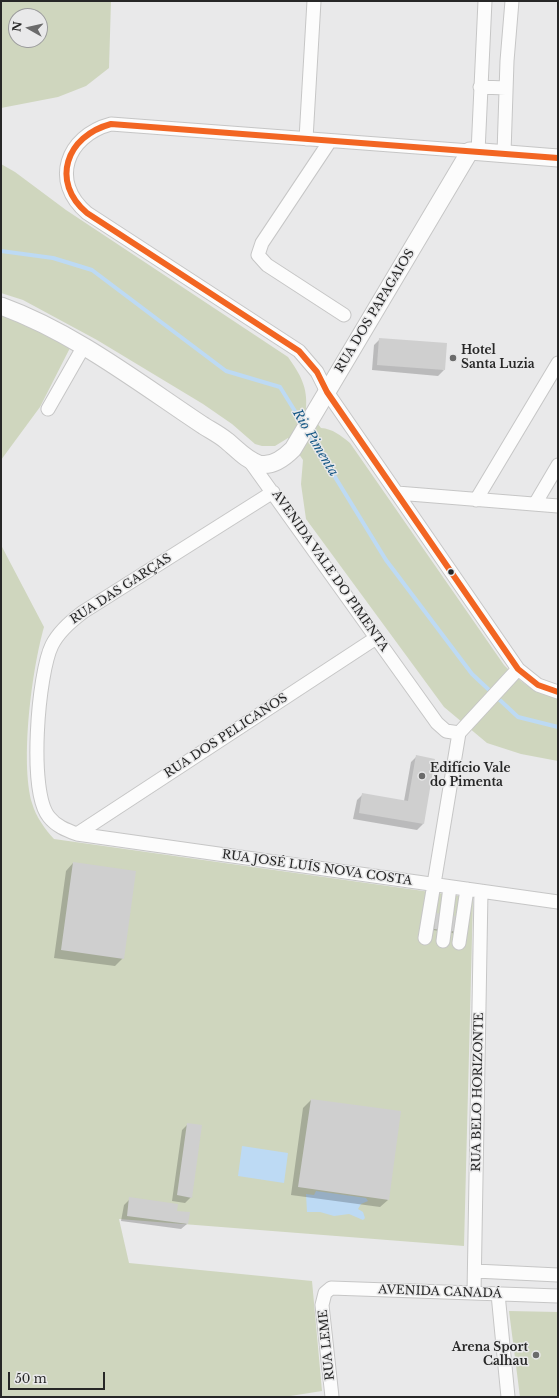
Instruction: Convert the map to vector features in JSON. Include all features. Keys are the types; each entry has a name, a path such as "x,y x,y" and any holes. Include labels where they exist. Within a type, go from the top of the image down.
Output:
{"main road":[{"path":"474,151 558,158"},
{"name":"RUA DOS PAPAGAIOS","path":"271,463 283,458 293,449 316,410 330,395 474,151"},
{"path":"1,306 84,346 226,440 249,460 263,464 271,463"}],"street":[{"path":"306,139 314,1"},
{"path":"485,1 480,88 474,151 111,124 95,130 85,136 76,146 69,159 66,172 67,184 71,196 87,213 290,344 310,362 330,395 518,669 538,685 558,692"},
{"path":"504,153 506,88 512,1"},
{"path":"480,88 506,88"},
{"path":"330,140 262,243 258,255 267,264 344,315"},
{"path":"48,409 84,346"},
{"path":"476,500 558,363"},
{"path":"249,460 273,492"},
{"name":"AVENIDA VALE DO PIMENTA","path":"271,463 270,478 273,492 437,723 446,731 459,733"},
{"path":"535,504 558,465"},
{"name":"RUA DAS GARÇAS","path":"77,834 58,826 48,816 40,800 39,793 37,770 42,688 46,657 52,643 60,632 83,612 273,492"},
{"path":"397,493 558,506"},
{"name":"RUA DOS PELICANOS","path":"77,834 376,638"},
{"path":"425,938 459,733 518,669"},
{"name":"RUA JOSÉ LUÍS NOVA COSTA","path":"77,834 558,902"},
{"path":"443,941 450,887"},
{"path":"460,943 467,889"},
{"name":"RUA BELO HORIZONTE","path":"474,1293 481,891"},
{"name":"AVENIDA CANADÁ","path":"475,1271 558,1276"},
{"name":"AVENIDA CANADÁ","path":"324,1293 331,1288 337,1288 558,1296"},
{"name":"RUA LEME","path":"324,1293 322,1305 332,1397"},
{"path":"498,1294 508,1397"}],"green space":[{"path":"1,1 111,1 109,68 86,86 58,97 1,108"},
{"path":"1,164 15,172 66,210 288,357 302,381 306,394 306,409 321,428 333,431 350,443 504,665 528,686 549,695 558,697 558,761 521,754 487,743 444,707 306,519 301,484 303,460 288,438 275,446 262,446 255,444 232,424 203,404 97,340 23,300 1,293"},
{"path":"1,313 71,346 40,407 1,460"},
{"path":"1,545 44,627 35,666 32,690 27,740 27,764 32,803 41,822 54,839 473,898 464,1246 119,1219 129,1263 312,1281 322,1391 284,1397 1,1397"},
{"name":"Arena Sport Calhau","path":"509,1311 558,1312 558,1397 520,1397"}],"water":[{"path":"242,1146 288,1153 284,1183 238,1176"},
{"path":"316,1191 366,1198 368,1201 361,1204 358,1209 363,1212 365,1218 363,1220 349,1214 334,1216 320,1212 307,1212 306,1194 314,1195"}],"building":[{"path":"379,338 447,343 445,370 377,365"},
{"name":"Edifício Vale do Pimenta","path":"416,755 435,759 424,824 359,813 362,793 408,801"},
{"path":"73,862 136,871 124,959 61,950"},
{"path":"436,913 469,918 467,933 434,929"},
{"path":"311,1099 401,1111 389,1200 298,1187"},
{"path":"187,1123 202,1125 192,1198 177,1195"},
{"path":"129,1197 178,1204 177,1211 190,1212 188,1224 127,1216"}],"waterway":[{"name":"Rio Pimenta","path":"1,251 53,258 92,270 226,371 280,387 303,424"},
{"name":"Rio Pimenta","path":"308,433 386,560 472,674 518,717 558,727"}],"transit line":[{"path":"558,158 111,124 96,130 83,139 74,149 68,161 66,174 69,188 76,201 87,213 299,351 317,372 327,392 518,669 538,685 558,692"}],"place":[{"name":"Hotel Santa Luzia","path":"453,358"},
{"name":"Edifício Vale do Pimenta","path":"422,776"},
{"name":"Arena Sport Calhau","path":"536,1355"}]}
